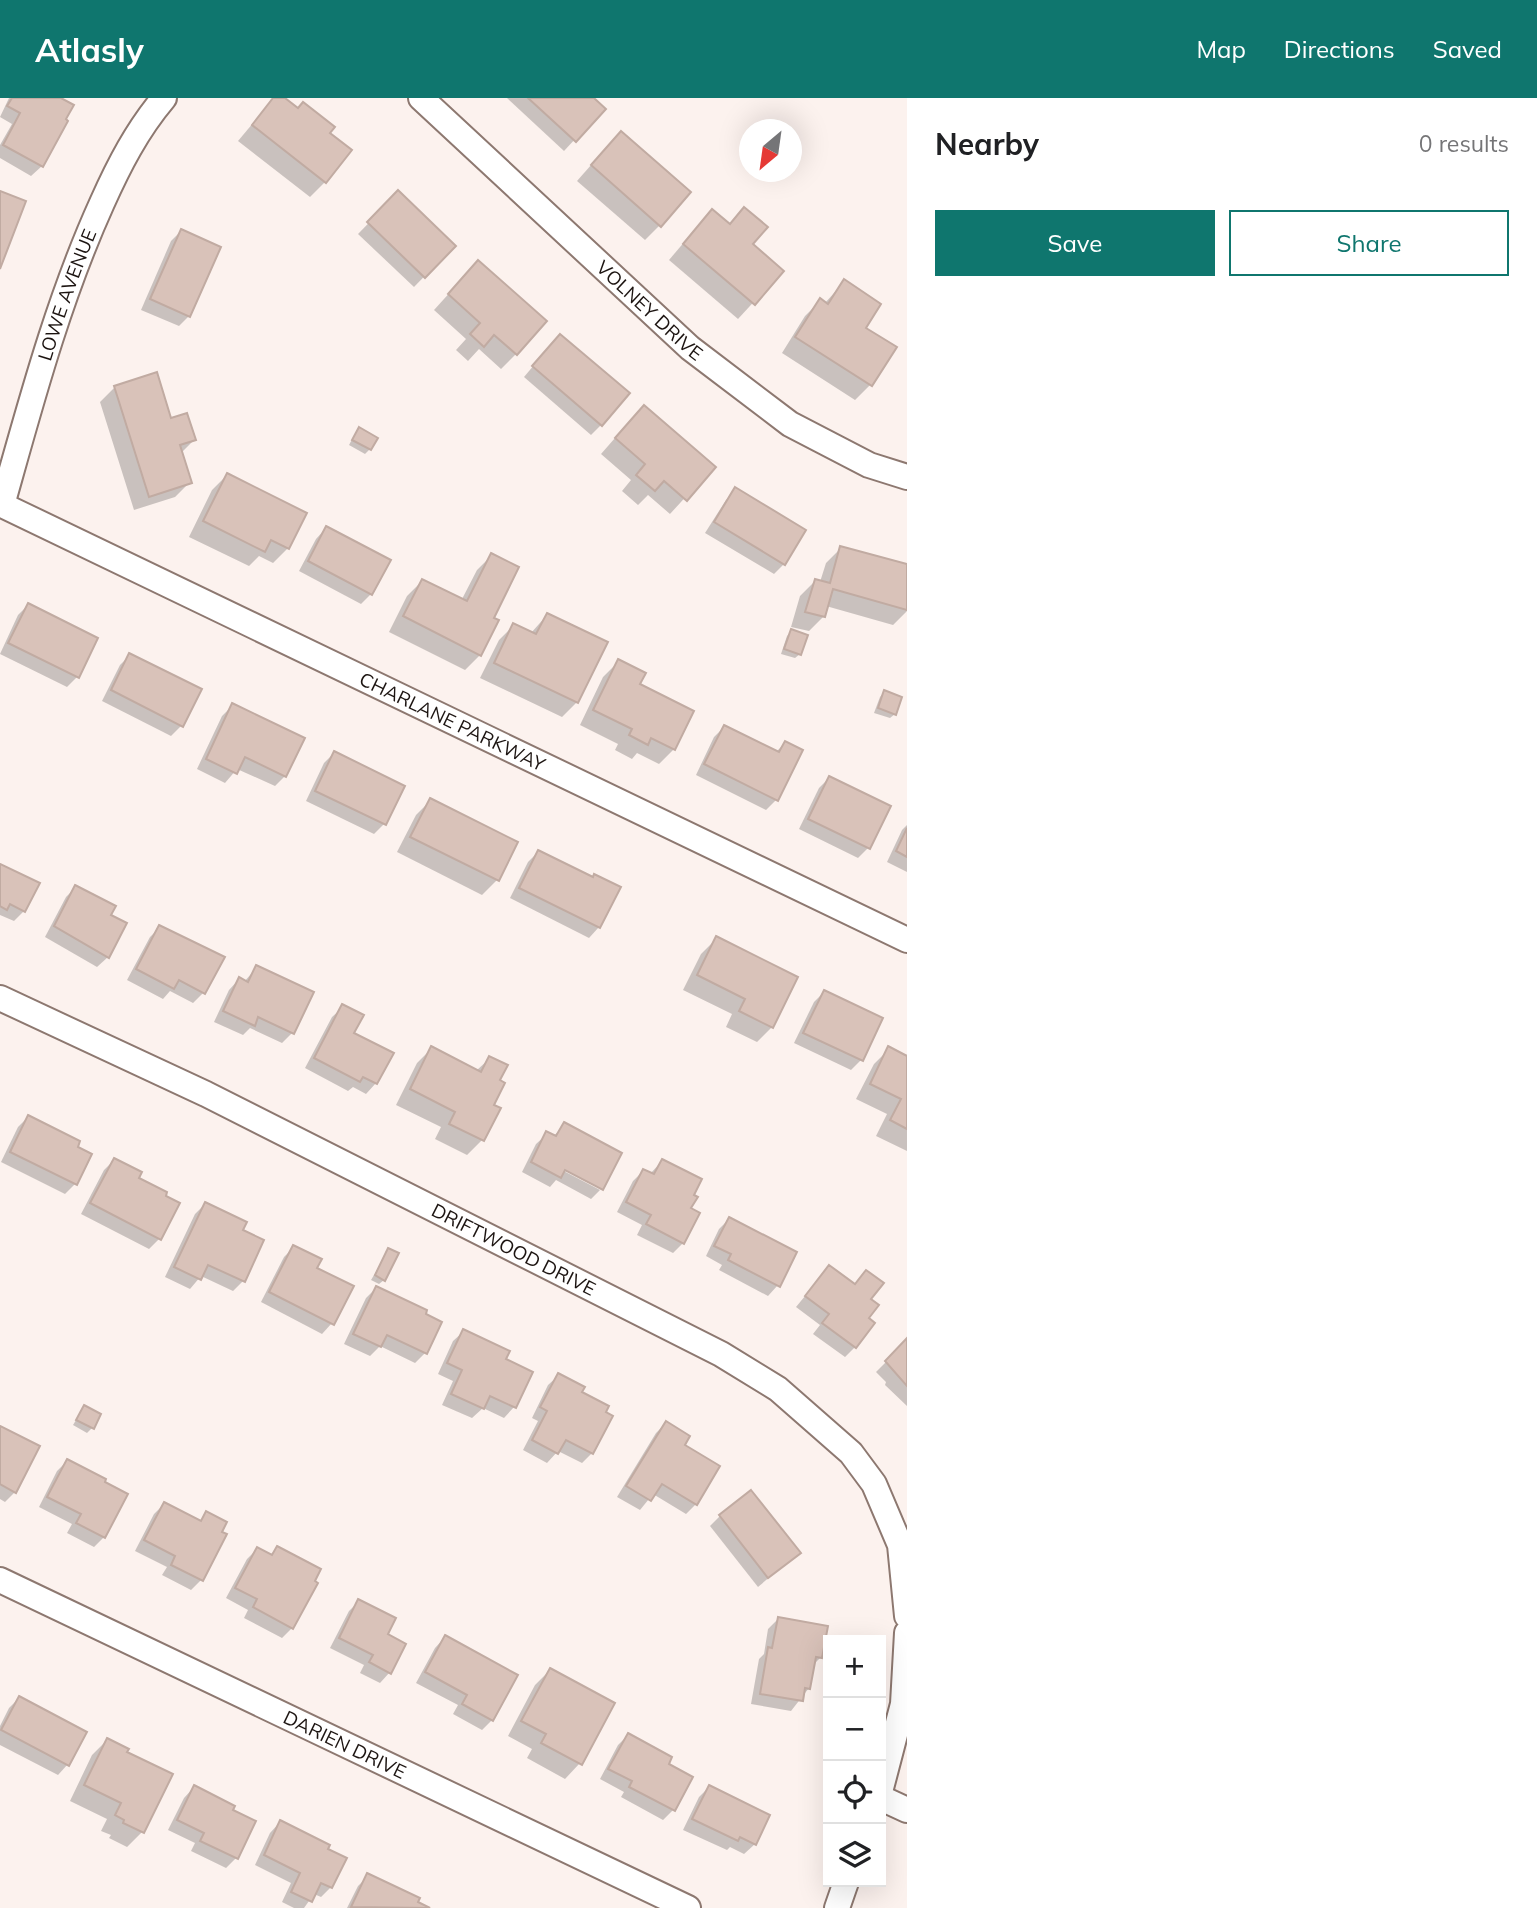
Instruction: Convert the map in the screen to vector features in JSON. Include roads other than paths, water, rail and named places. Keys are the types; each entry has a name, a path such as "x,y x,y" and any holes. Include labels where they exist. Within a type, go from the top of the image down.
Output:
{"street":[{"name":"LOWE AVENUE","path":"1,504 45,352 79,253 125,154 164,98"},
{"name":"VOLNEY DRIVE","path":"421,98 690,348 790,424 869,465 907,477"},
{"name":"CHARLANE PARKWAY","path":"1,504 907,940"},
{"name":"DRIFTWOOD DRIVE","path":"0,998 218,1100 721,1354 778,1389 851,1453 874,1484 900,1545 907,1616"},
{"name":"DARIEN DRIVE","path":"0,1580 688,1908"},
{"path":"886,1768 902,1704 907,1633"},
{"path":"886,1800 907,1810"},
{"path":"837,1908 844,1887"}]}
